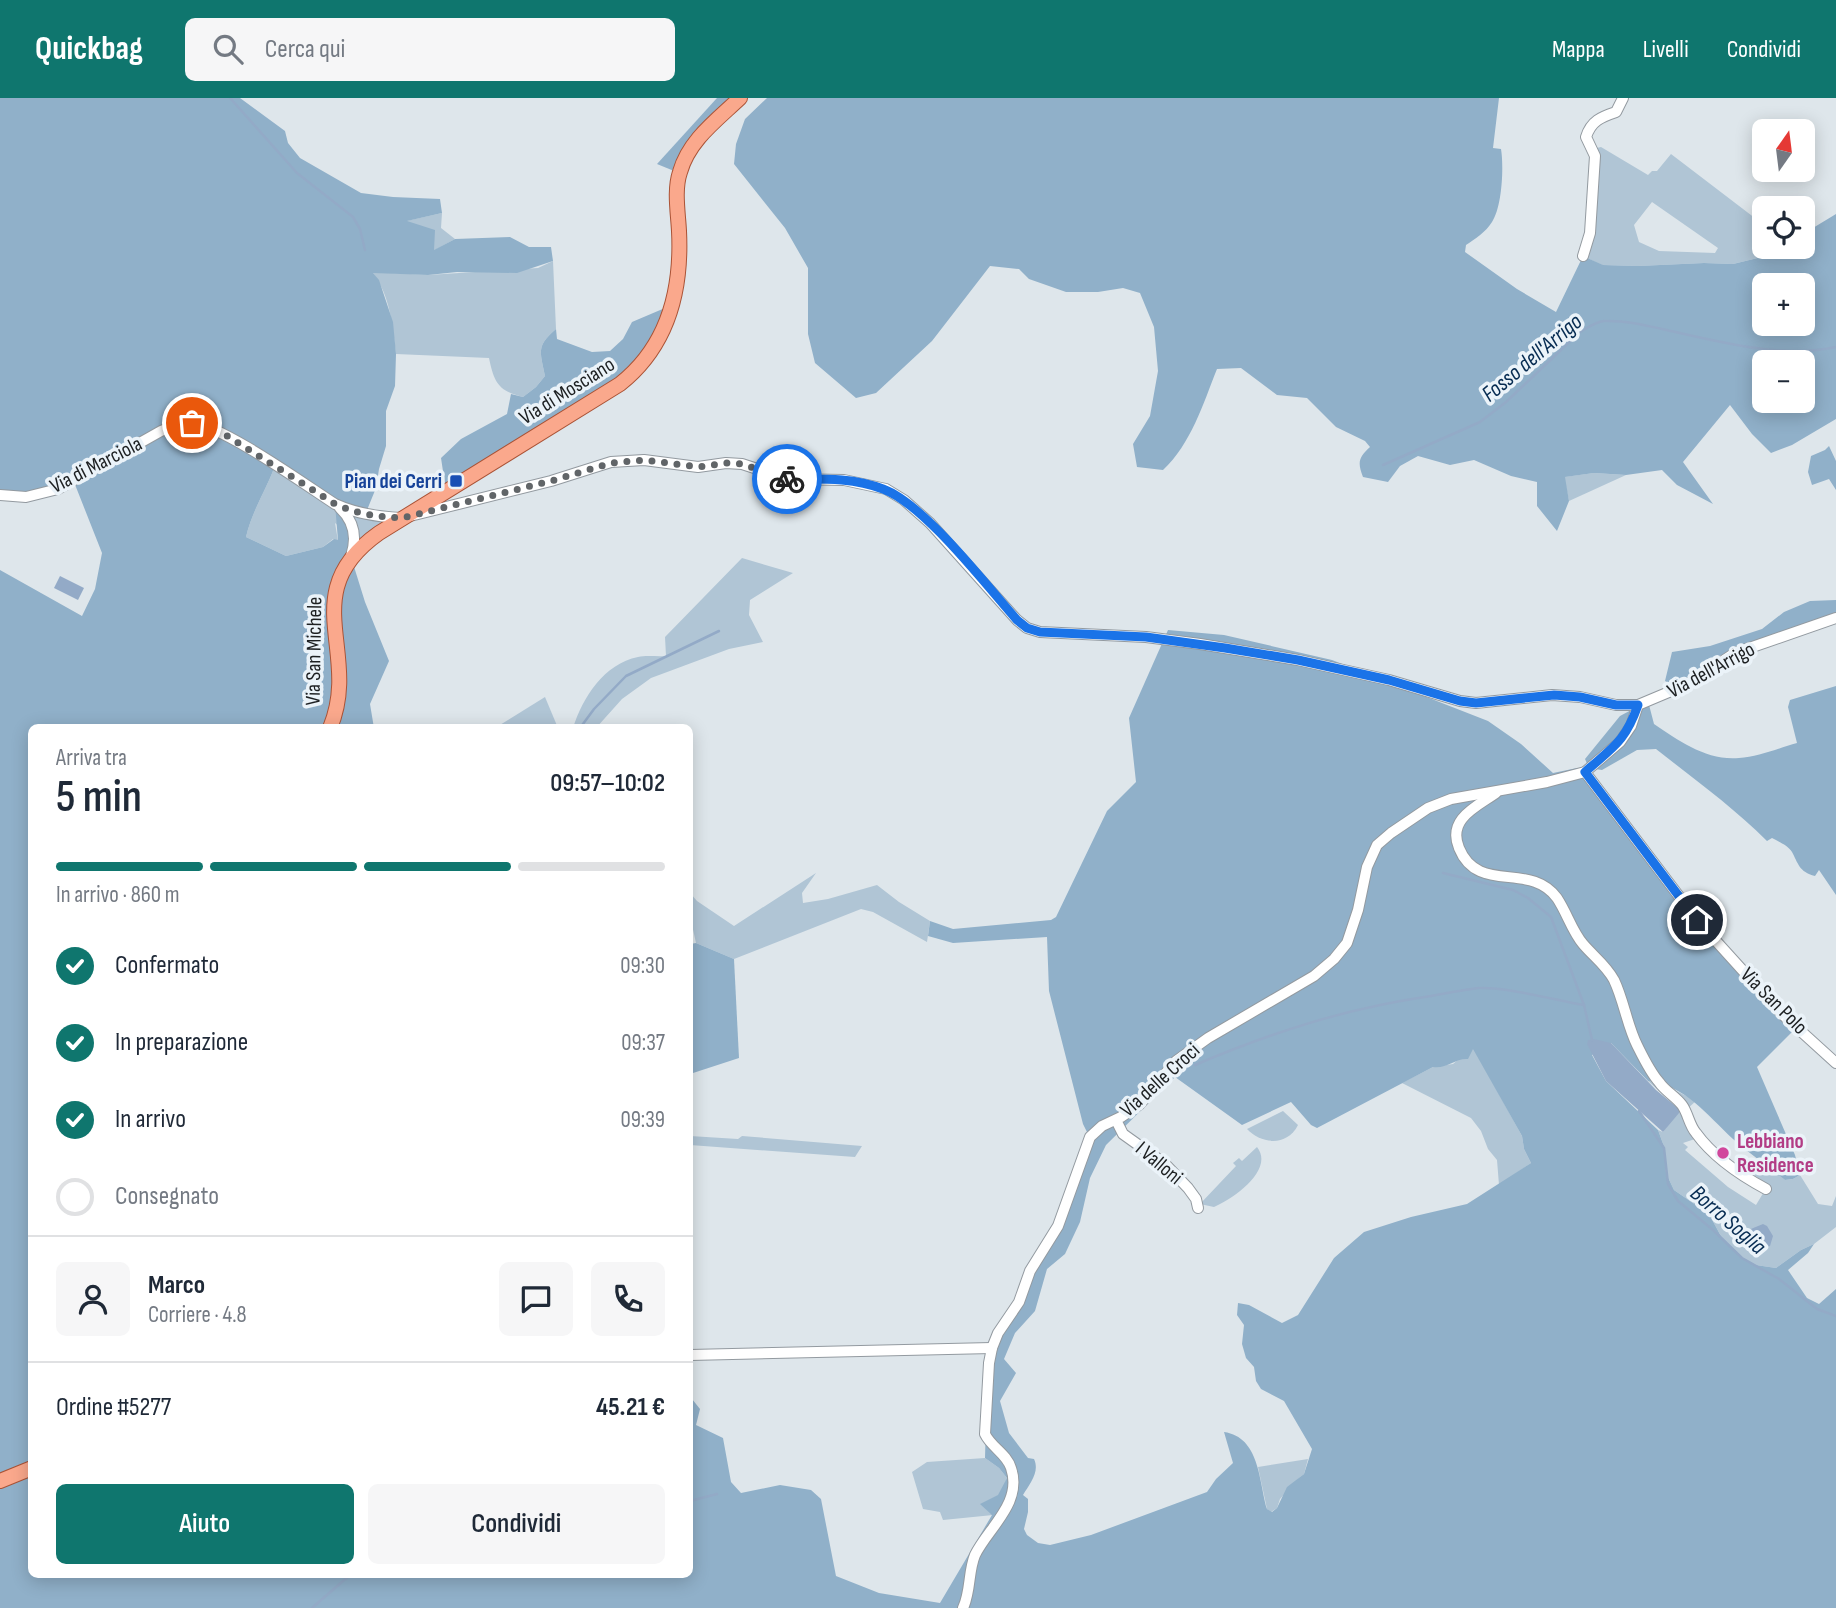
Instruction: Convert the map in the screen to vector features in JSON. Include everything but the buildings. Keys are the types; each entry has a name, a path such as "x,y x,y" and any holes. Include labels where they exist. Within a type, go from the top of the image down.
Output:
{"main road":[{"name":"Via di Mosciano","path":"402,518 620,384 641,365 656,346 670,317 678,281 679,173 693,144 740,98"},
{"name":"Via San Michele","path":"331,724 338,705 340,683 333,604 343,568 362,545 402,518"},
{"path":"0,1481 28,1470"}],"street":[{"path":"1583,257 1590,233 1595,156 1586,137 1589,127 1598,119 1616,112 1623,98"},
{"name":"Via di Marciola","path":"0,495 26,497 58,489 161,431 192,423 221,432 335,504 365,515 402,518"},
{"name":"Via dell'Arrigo","path":"402,518 551,481 611,463 645,460 698,467 742,464 788,479 844,480 886,489 904,500 930,523 1027,628 1040,632 1158,638 1286,658 1389,680 1460,701 1476,703 1554,695 1580,697 1616,705 1638,705 1688,684 1735,653 1836,618"},
{"name":"Via di Marciola","path":"335,504 351,523 355,536 351,556"},
{"name":"Via delle Croci","path":"963,1608 975,1556 1006,1511 1013,1486 1011,1467 985,1434 992,1348 998,1333 1014,1312 1030,1271 1058,1226 1090,1137 1102,1126 1140,1104 1176,1061 1208,1038 1314,976 1334,959 1347,943 1358,910 1367,867 1377,845 1428,808 1451,799 1585,772 1620,742 1638,705"},
{"name":"Via San Polo","path":"1585,772 1697,920 1782,1014 1836,1063"},
{"path":"1502,790 1462,816 1456,839 1460,850 1473,869 1486,874 1534,881 1546,887 1556,897 1582,944 1605,964 1615,982 1637,1044 1659,1083 1681,1104 1695,1133 1719,1157 1735,1172 1766,1189"},
{"name":"I Valloni","path":"1116,1120 1123,1134 1165,1164 1188,1188 1196,1199 1198,1208"},
{"path":"693,1356 992,1348"}],"shaded area":[{"path":"0,98 240,98 285,131 288,143 300,158 361,193 440,199 442,213 407,221 435,230 434,250 455,239 510,237 529,247 551,247 553,261 517,273 373,273 379,280 393,322 395,386 386,411 386,446 376,488 365,515 346,515 351,557 365,602 389,661 370,704 373,724 28,724 28,1578 693,1578 693,1400 700,1409 696,1425 723,1438 731,1482 741,1493 780,1485 811,1490 821,1499 836,1576 879,1593 940,1603 992,1515 980,1504 998,1495 1007,1478 985,1458 993,1348 1059,1226 1090,1138 1083,1124 1049,991 1047,937 953,943 928,936 930,921 953,929 1051,920 1056,917 1107,811 1136,782 1129,718 1168,630 1224,635 1332,660 1488,721 1521,744 1553,773 1577,768 1585,772 1697,920 1797,1027 1757,1067 1795,1155 1800,1175 1793,1179 1785,1180 1758,1160 1695,1102 1673,1088 1648,1081 1611,1043 1592,1055 1606,1081 1658,1130 1665,1149 1666,1173 1674,1190 1709,1214 1722,1238 1743,1258 1756,1265 1776,1268 1814,1244 1808,1253 1788,1270 1807,1298 1819,1304 1836,1289 1836,1608 0,1608 0,570 82,616 95,589 102,553 74,482 58,489 0,495","holes":["275,466 335,504 338,540 334,539 323,547 286,556 246,537","1473,1049 1522,1136 1524,1149 1531,1163 1467,1204 1411,1217 1364,1232 1334,1258 1298,1315 1282,1323 1249,1305 1238,1303 1237,1315 1244,1325 1242,1344 1246,1358 1254,1367 1256,1381 1261,1389 1284,1401 1312,1449 1304,1474 1287,1487 1277,1508 1272,1512 1267,1509 1256,1462 1245,1442 1224,1432 1233,1463 1207,1492 1091,1535 1050,1545 1038,1543 1027,1535 1024,1529 1028,1499 1023,1495 1033,1477 1036,1464 1009,1433 1000,1401 1016,1373 1004,1359 1015,1333 1035,1311 1047,1269 1065,1254 1080,1222 1090,1178 1106,1145 1175,1077 1242,1125 1291,1102 1311,1125 1317,1128 1433,1067 1468,1059"]},
{"path":"717,98 740,98 679,173 657,164"},
{"path":"767,98 1499,98 1493,148 1501,149 1502,157 1498,207 1490,226 1466,245 1465,252 1517,289 1556,312 1583,256 1603,265 1638,266 1733,264 1754,259 1815,259 1815,227 1836,214 1836,419 1792,445 1771,453 1752,434 1730,405 1683,462 1713,504 1677,485 1662,470 1626,475 1594,473 1565,477 1569,501 1557,531 1537,506 1537,482 1511,476 1474,460 1450,465 1418,456 1400,466 1388,482 1363,477 1360,460 1370,447 1365,441 1336,427 1307,398 1277,395 1241,368 1217,369 1189,436 1163,470 1137,467 1133,444 1150,416 1158,371 1154,327 1140,293 1123,288 1098,292 1066,292 1029,279 1019,269 990,266 932,341 876,393 856,398 815,363 808,334 808,268 785,228 734,164 736,144 745,119"},
{"path":"1601,147 1648,175 1657,171 1671,154 1752,216 1754,259 1733,264 1602,265 1583,256 1590,233 1592,149","holes":["1652,202 1718,248 1715,253 1659,251 1639,242 1634,225"]},
{"path":"442,213 441,228 455,239 433,251 406,221"},
{"path":"553,261 556,329 542,345 545,376 523,397 508,392 498,384 489,358 396,354 387,300 372,272 428,275 538,268"},
{"path":"672,305 636,372 446,491 441,458 461,439 507,414 511,394 523,397 536,387 545,376 542,345 556,329 557,339 592,352 610,351 623,339 632,322"},
{"path":"1829,446 1836,461 1836,490 1829,479 1812,485 1808,472 1811,456"},
{"path":"275,466 335,504 402,518 362,545 335,523 338,541 333,539 323,547 286,556 246,537"},
{"path":"1594,473 1626,475 1569,501 1564,477"},
{"path":"742,558 793,573 750,600 749,615 763,642 729,649 651,678 622,699 600,724 575,724 589,694 605,674 638,657 666,656 665,637"},
{"path":"60,576 84,588 78,600 54,588"},
{"path":"1836,600 1836,616 1719,656 1711,665 1675,686 1665,681 1672,652 1710,646 1762,629 1784,612 1810,601"},
{"path":"1836,686 1836,895 1819,870 1815,876 1806,872 1788,847 1772,838 1767,841 1727,805 1656,749 1637,750 1602,770 1589,768 1585,759 1620,716 1648,701 1654,724 1705,753 1727,758 1768,752 1797,743 1788,707 1790,700"},
{"path":"545,697 556,724 501,724"},
{"path":"816,873 802,893 803,903 877,885 930,921 927,942 873,912 861,909 734,959 696,943 693,930 693,896 734,926"},
{"path":"693,944 734,959 739,1058 693,1073"},
{"path":"1588,1040 1611,1043 1656,1090 1679,1109 1679,1113 1663,1132 1606,1081 1587,1044"},
{"path":"1473,1047 1522,1136 1524,1149 1531,1163 1499,1185 1497,1160 1471,1118 1402,1083 1433,1067 1453,1064"},
{"path":"1648,1081 1659,1082 1696,1101 1687,1109 1695,1139 1683,1143 1688,1147 1685,1150 1728,1187 1756,1205 1768,1185 1750,1172 1759,1159 1785,1180 1800,1175 1818,1204 1832,1206 1836,1196 1836,1227 1776,1268 1756,1265 1742,1258 1722,1238 1709,1214 1674,1190 1666,1173 1665,1149 1658,1130 1663,1132 1679,1109"},
{"path":"1283,1111 1298,1125 1281,1140 1259,1138 1247,1129"},
{"path":"693,1136 738,1139 742,1136 862,1146 855,1157 693,1145"},
{"path":"1257,1147 1261,1165 1241,1191 1214,1207 1200,1204 1236,1166 1233,1163 1239,1158 1242,1161"},
{"path":"1763,1224 1773,1236 1770,1246 1759,1250 1744,1240 1746,1231"},
{"path":"985,1458 1007,1478 993,1515 943,1520 940,1512 923,1509 912,1472 927,1462"},
{"path":"1308,1459 1304,1474 1280,1499 1277,1508 1271,1512 1267,1509 1258,1467"}],"waterway":[{"path":"230,98 297,173 353,217 360,229 365,250"},
{"name":"Fosso dell'Arrigo","path":"1383,465 1480,422 1506,402 1580,332 1601,322 1633,323 1757,348 1797,351 1836,347"},
{"path":"583,724 626,676 719,631"},
{"path":"1443,873 1513,890 1528,898 1551,917 1584,1005 1592,1040"},
{"path":"1195,1065 1253,1042 1340,1014 1479,988 1531,994 1584,1005"},
{"name":"Borro Soglia","path":"1639,1111 1664,1148 1668,1184 1678,1201 1742,1258 1779,1279 1817,1309 1836,1316"},
{"path":"693,1500 717,1494"},
{"path":"312,1608 347,1578"}],"way so far":[{"path":"192,423 221,432 351,512 382,517 402,518 551,481 611,463 645,460 698,467 742,464 787,479"}],"place":[{"name":"Pian dei Cerri","path":"456,481"},
{"name":"Lebbiano Residence","path":"1723,1153"}],"route":[{"path":"787,479 844,480 886,489 904,500 930,523 1017,620 1027,628 1040,632 1146,637 1225,648 1298,660 1476,703 1554,695 1580,697 1616,705 1638,705 1620,742 1585,772 1697,920"}]}
